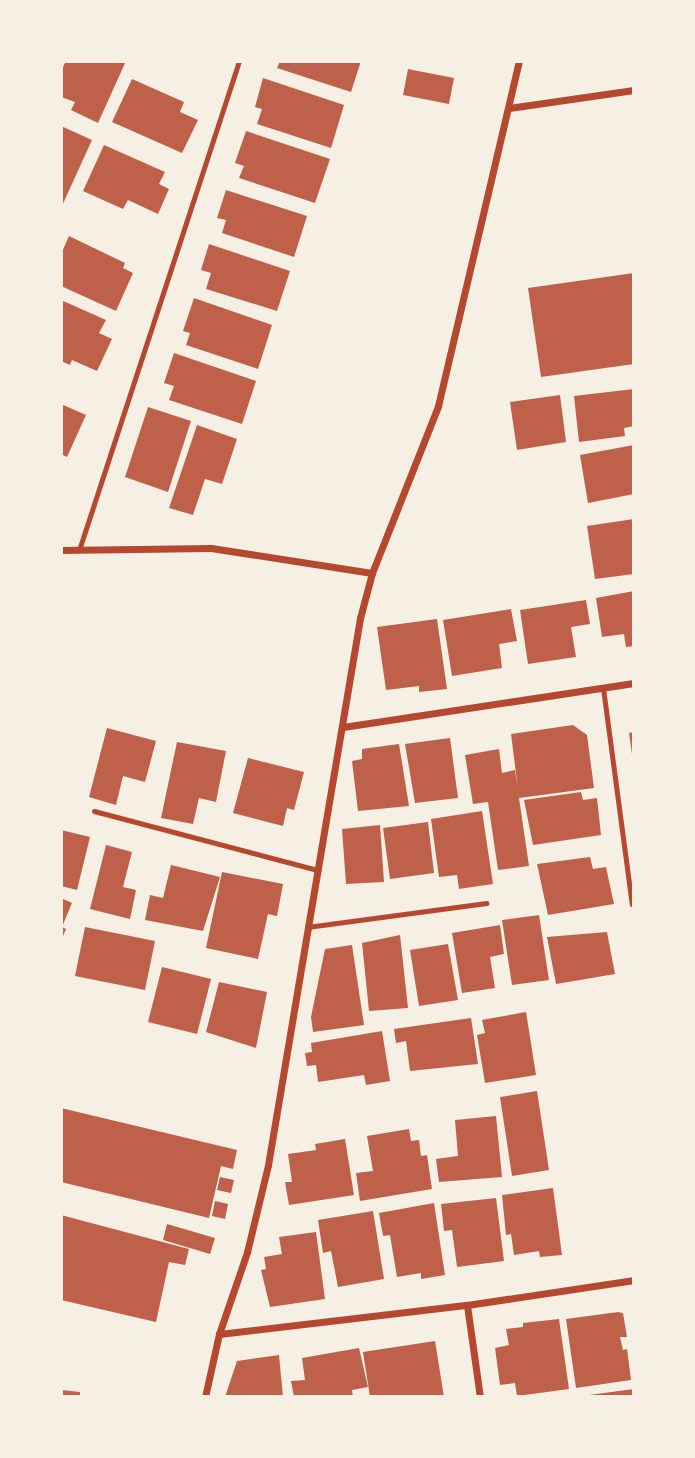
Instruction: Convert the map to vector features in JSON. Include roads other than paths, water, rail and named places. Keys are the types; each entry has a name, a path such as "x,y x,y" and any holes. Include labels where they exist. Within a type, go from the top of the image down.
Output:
{"street":[{"path":"205,1397 219,1334 247,1252 268,1165 360,618 372,573 438,406 519,61"},
{"path":"509,108 634,90"},
{"path":"61,550 211,548 372,573"},
{"path":"343,727 634,683"},
{"path":"219,1334 467,1305 634,1280"},
{"path":"467,1305 480,1397"}],"lane":[{"path":"79,550 239,61"},
{"path":"603,688 632,904"},
{"path":"94,811 318,870"},
{"path":"307,927 486,903"}]}
